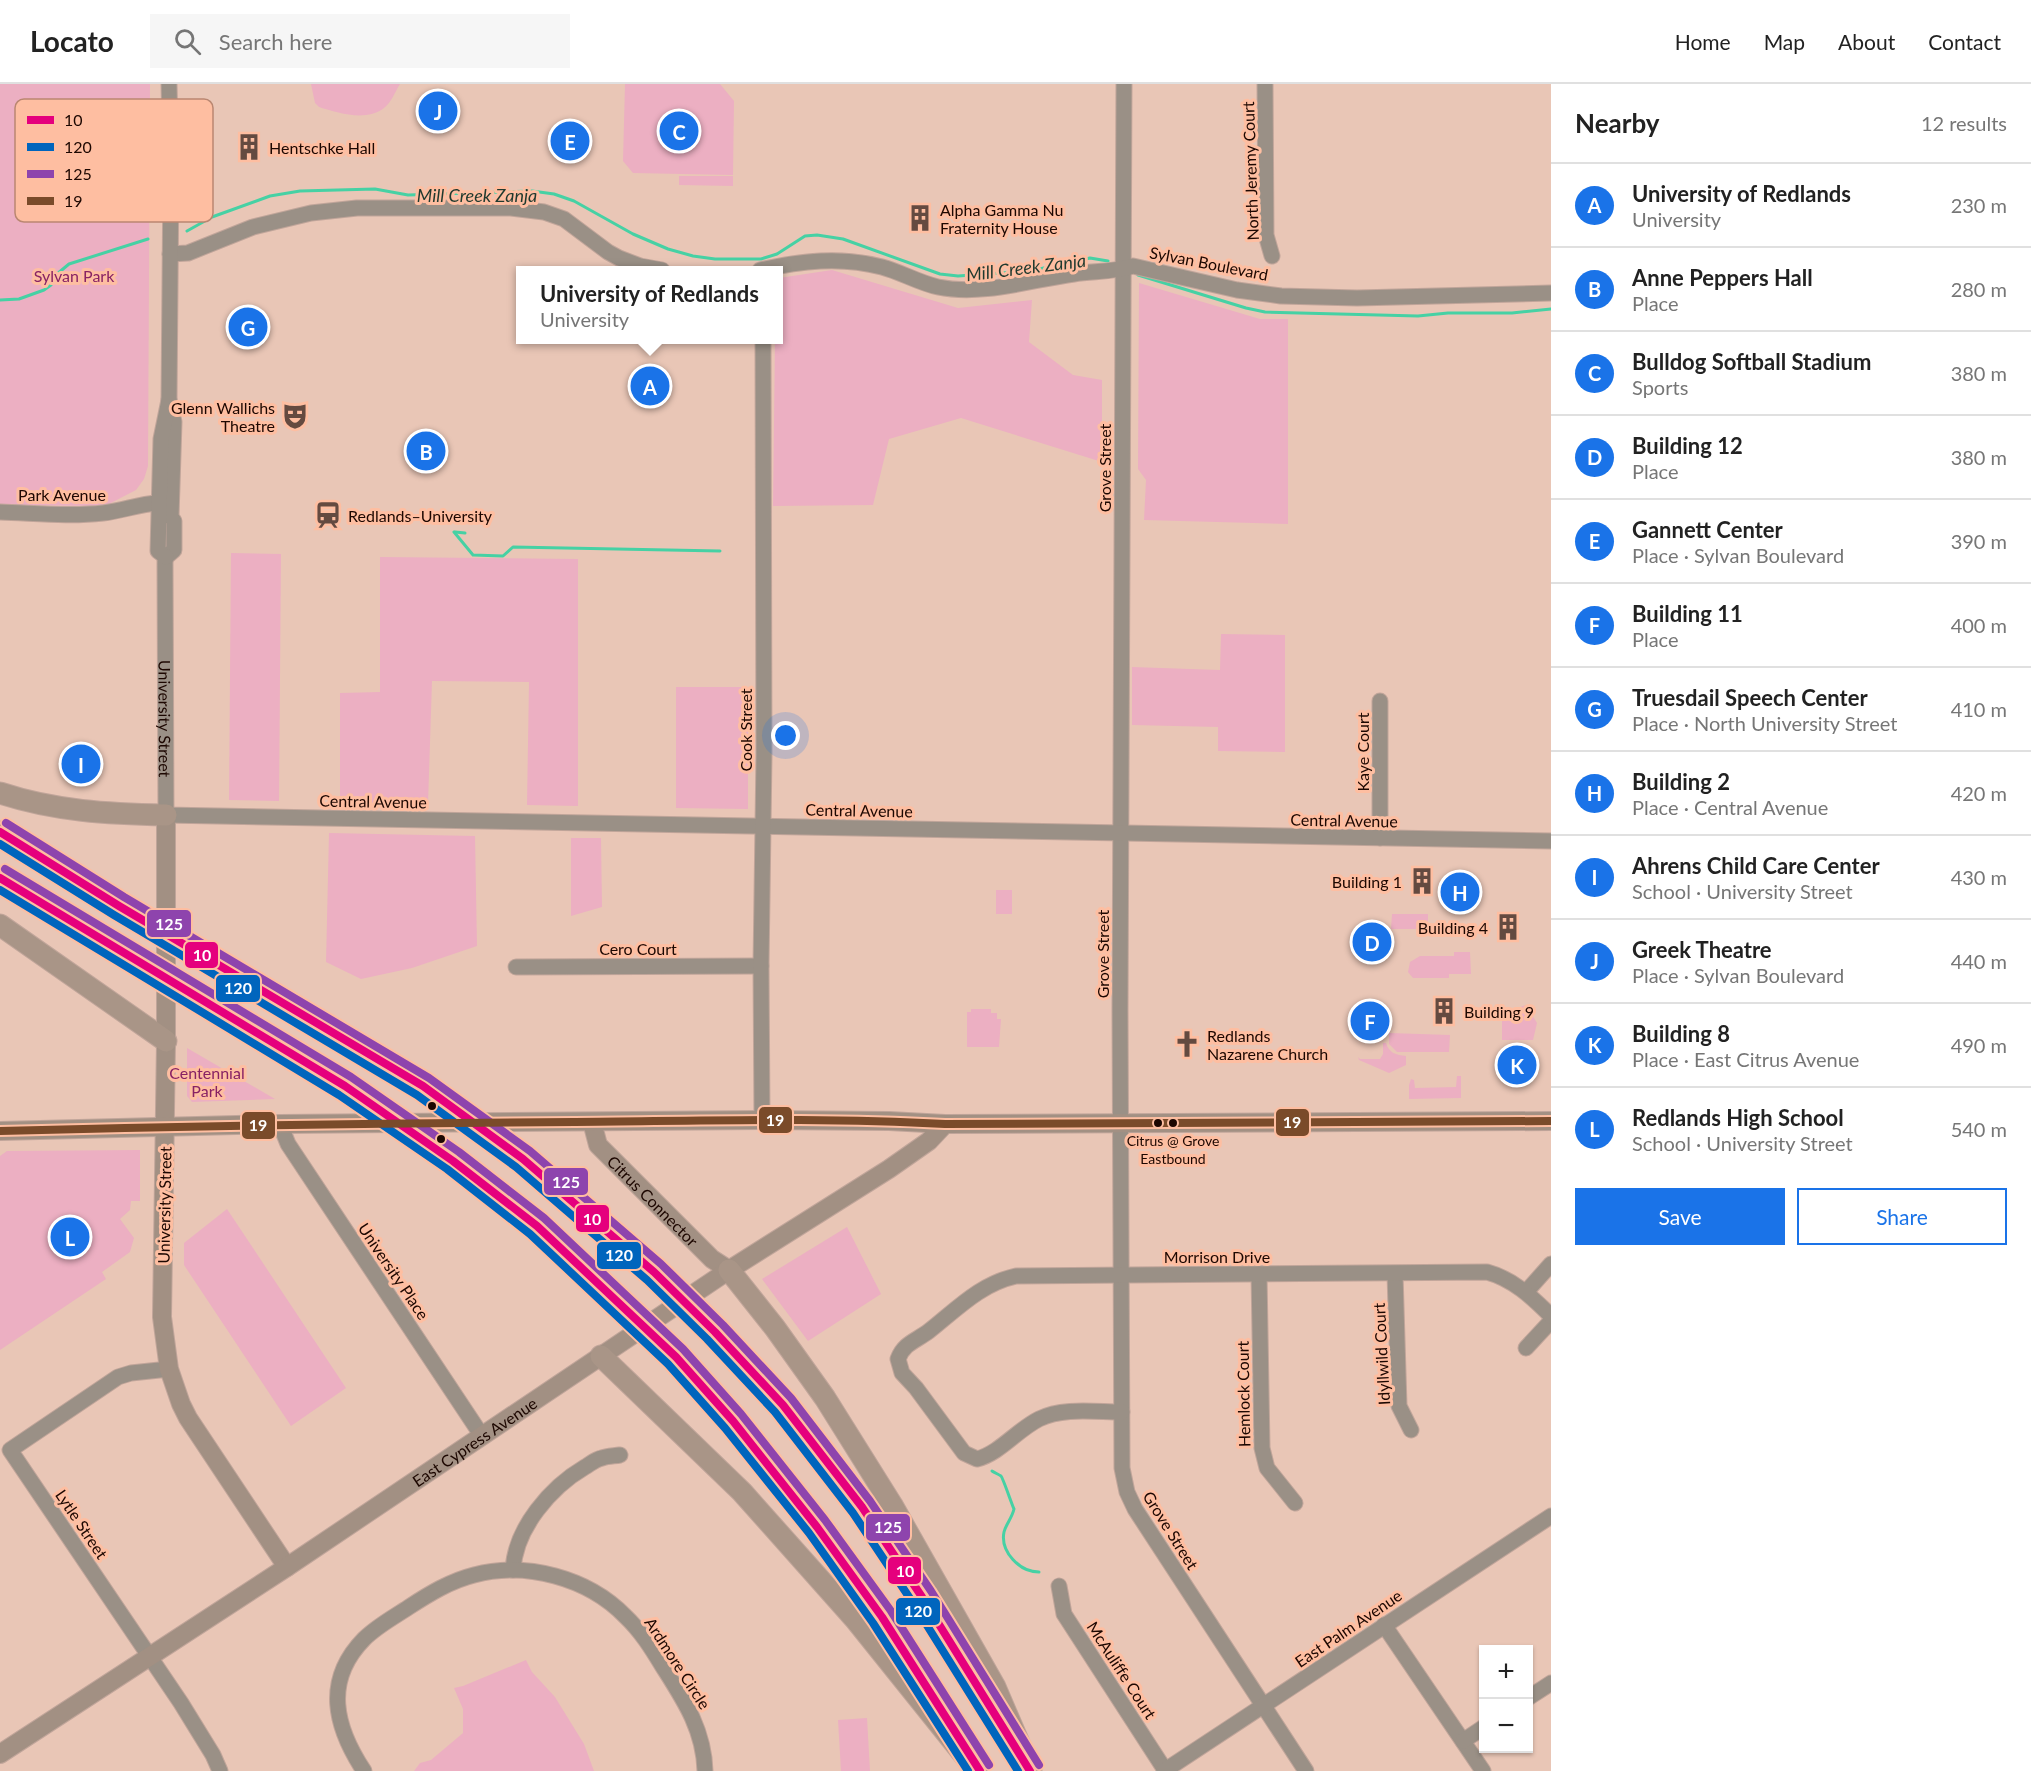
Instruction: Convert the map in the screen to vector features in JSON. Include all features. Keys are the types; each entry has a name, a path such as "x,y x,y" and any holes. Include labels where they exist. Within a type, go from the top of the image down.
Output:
{"highway":[{"path":"0,792 26,802 63,809 166,815"},
{"path":"0,832 119,906 423,1086 523,1160 654,1272 715,1332 783,1405 862,1507 922,1597 1030,1771"},
{"path":"0,878 345,1086 453,1161 537,1226 676,1357 733,1421 817,1527 882,1617 979,1771"},
{"path":"0,926 166,1041"},
{"path":"729,1270 775,1328 825,1398 892,1505 995,1687 1030,1771"},
{"path":"601,1356 742,1492 855,1619 979,1771"}],"main road":[{"name":"University Street","path":"166,815 166,1041 162,1317 169,1369 188,1418 287,1567"},
{"path":"0,1131 280,1124 762,1120 945,1124 1551,1121"},
{"name":"Citrus Connector","path":"592,1122 598,1145 712,1259 729,1270"},
{"name":"East Cypress Avenue","path":"0,1755 287,1567 729,1270 889,1169 929,1141 945,1124"}],"street":[{"path":"169,84 169,99"},
{"name":"Grove Street","path":"1124,84 1120,1123 1122,1468 1127,1492 1135,1509 1306,1771"},
{"name":"North Jeremy Court","path":"1265,84 1266,235 1272,256"},
{"path":"170,254 188,253 253,227 311,213 357,208 511,208 543,212 564,219 608,252 640,266"},
{"path":"169,400 170,222"},
{"name":"Sylvan Boulevard","path":"778,266 808,261 853,262 882,267 937,287 967,289 1009,285 1133,266 1237,290 1281,296 1357,298 1551,293"},
{"name":"Cook Street","path":"762,1120 763,344"},
{"name":"University Street","path":"166,815 165,557 158,551 158,503 161,439 169,400"},
{"name":"University Street","path":"165,557 174,550 174,521 171,517 174,422 169,400"},
{"name":"Park Avenue","path":"0,512 94,514 139,504 158,503"},
{"name":"Kaye Court","path":"1380,701 1380,838"},
{"name":"Central Avenue","path":"166,815 1551,841"},
{"name":"Cero Court","path":"516,967 761,966"},
{"name":"University Place","path":"280,1124 288,1144 482,1436"},
{"path":"1526,1292 1551,1264"},
{"name":"Morrison Drive","path":"1122,1412 1053,1414 1038,1420 990,1454 977,1459 964,1453 940,1419 902,1373 898,1359 905,1346 976,1293 996,1282 1016,1276 1486,1272 1508,1280 1526,1292 1551,1316"},
{"name":"Hemlock Court","path":"1259,1274 1263,1460 1294,1503"},
{"name":"Idyllwild Court","path":"1395,1274 1399,1406 1411,1430"},
{"path":"1526,1348 1551,1321"},
{"name":"Lytle Street","path":"169,1369 131,1373 118,1377 10,1450 149,1657 213,1755 220,1771"},
{"path":"513,1570 514,1559 526,1529 536,1512 562,1483 600,1458 620,1455"},
{"name":"East Palm Avenue","path":"1165,1771 1551,1516"},
{"name":"Ardmore Circle","path":"364,1771 344,1735 338,1707 342,1675 355,1648 373,1630 442,1587 475,1574 513,1570 544,1573 576,1584 594,1592 625,1615 644,1638 689,1708 700,1736 705,1771"},
{"name":"McAuliffe Court","path":"1059,1586 1064,1614 1165,1771"},
{"path":"1384,1625 1483,1771"},
{"path":"1533,1695 1551,1683"},
{"path":"1463,1741 1479,1730"}],"green space":[{"name":"Sylvan Park","path":"0,84 150,84 150,99 15,99 15,222 149,222 148,466 144,479 136,490 105,506 0,505"},
{"path":"311,84 400,84 384,108 369,115 352,115 319,107 315,103"},
{"path":"625,84 720,84 734,101 733,175 633,173 623,161"},
{"path":"679,176 733,176 733,186 679,185"},
{"path":"832,270 958,308 1032,300 1029,342 1073,375 1102,380 1102,462 961,418 889,439 873,505 773,506 775,344 783,344 783,277"},
{"path":"1139,283 1260,319 1288,319 1288,524 1144,520 1146,480 1138,469"},
{"path":"231,553 281,554 279,801 229,800"},
{"path":"380,557 578,559 578,806 527,805 529,682 432,681 428,804 340,802 340,693 380,692"},
{"path":"1221,634 1285,635 1285,752 1218,751 1218,727 1132,725 1132,667 1220,670"},
{"path":"676,687 748,687 748,809 676,808"},
{"path":"329,833 475,836 477,946 412,968 361,979 326,962"},
{"path":"571,838 601,838 602,907 571,916"},
{"path":"996,890 1012,890 1012,914 996,914"},
{"path":"1392,914 1428,914 1428,929 1391,929"},
{"path":"1454,952 1470,952 1471,974 1449,974 1449,978 1413,978 1408,972 1410,962 1420,956 1454,956"},
{"path":"1526,1005 1537,1023 1533,1040 1502,1040 1502,1018 1509,1011"},
{"path":"971,1009 991,1009 991,1013 997,1013 997,1019 1001,1019 999,1047 967,1047 967,1012 971,1012"},
{"path":"1389,1033 1450,1035 1449,1052 1397,1052 1389,1044"},
{"path":"1383,1043 1386,1043 1393,1053 1406,1056 1406,1065 1389,1073 1359,1060 1358,1057 1360,1059 1380,1059 1383,1054"},
{"name":"Centennial Park","path":"187,1048 275,1099 192,1102 187,1096"},
{"path":"1457,1076 1461,1076 1461,1098 1409,1099 1411,1079 1414,1080 1415,1088 1456,1087"},
{"path":"140,1150 140,1201 131,1201 130,1210 120,1219 134,1238 130,1252 102,1272 106,1279 0,1350 0,1156 7,1151"},
{"path":"227,1209 346,1388 291,1426 184,1265 184,1243"},
{"path":"847,1227 881,1294 808,1341 762,1279"},
{"path":"526,1660 532,1672 555,1697 584,1744 594,1771 414,1771 420,1763 431,1760 463,1733 463,1709 454,1688"},
{"path":"867,1718 870,1771 841,1771 838,1720"}],"waterway":[{"name":"Mill Creek Zanja","path":"213,217 270,196 300,191 375,189 408,195 532,191 554,194 574,201 633,234 668,249 715,259 761,259 777,254 805,236 817,235 843,239 940,274 958,276 1030,271 1090,258 1108,261"},
{"name":"Mill Creek Zanja","path":"187,231 203,222"},
{"name":"Mill Creek Zanja","path":"0,300 19,299 44,290 69,264 148,239"},
{"name":"Mill Creek Zanja","path":"1138,275 1265,312 1418,316 1448,313 1512,313 1551,309"},
{"path":"454,532 473,555 503,556 513,547 720,551"},
{"path":"455,532 465,533"},
{"path":"992,1471 1001,1476 1014,1509 1004,1532 1005,1547 1019,1565 1039,1572"}],"transit line":[{"name":"125","path":"6,823 124,897 429,1078 530,1151 661,1264 723,1325 791,1398 870,1501 931,1591 1039,1765"},
{"name":"10","path":"0,832 119,906 423,1086 523,1159 654,1272 715,1332 783,1405 862,1507 922,1597 1030,1771"},
{"name":"120","path":"0,844 114,915 417,1095 516,1167 647,1280 707,1339 775,1412 853,1513 913,1603 1018,1771"},
{"name":"125","path":"5,869 351,1077 459,1152 544,1218 683,1349 741,1414 825,1520 891,1611 989,1765"},
{"name":"10","path":"0,878 345,1086 453,1161 537,1226 676,1357 733,1421 817,1527 882,1617 980,1771"},
{"name":"120","path":"0,890 339,1095 447,1169 530,1234 668,1364 725,1428 809,1533 873,1623 968,1771"},
{"name":"19","path":"0,1131 288,1125 760,1120 945,1124 1551,1121"}],"place":[{"name":"Greek Theatre","path":"438,111"},
{"name":"Bulldog Softball Stadium","path":"679,131"},
{"name":"Gannett Center","path":"570,141"},
{"name":"Hentschke Hall","path":"249,147"},
{"name":"Alpha Gamma Nu Fraternity House","path":"920,218"},
{"name":"Truesdail Speech Center","path":"248,327"},
{"name":"University of Redlands","path":"650,386"},
{"name":"Glenn Wallichs Theatre","path":"295,416"},
{"name":"Anne Peppers Hall","path":"426,451"},
{"name":"Redlands–University","path":"328,515"},
{"name":"Ahrens Child Care Center","path":"81,764"},
{"name":"Building 1","path":"1422,881"},
{"name":"Building 2","path":"1460,892"},
{"name":"Building 4","path":"1508,927"},
{"name":"Building 12","path":"1372,942"},
{"name":"Building 9","path":"1444,1011"},
{"name":"Building 11","path":"1370,1021"},
{"name":"Redlands Nazarene Church","path":"1187,1044"},
{"name":"Building 8","path":"1517,1065"},
{"name":"Citrus @ Grove Eastbound","path":"1173,1123"},
{"name":"Redlands High School","path":"70,1237"}]}
